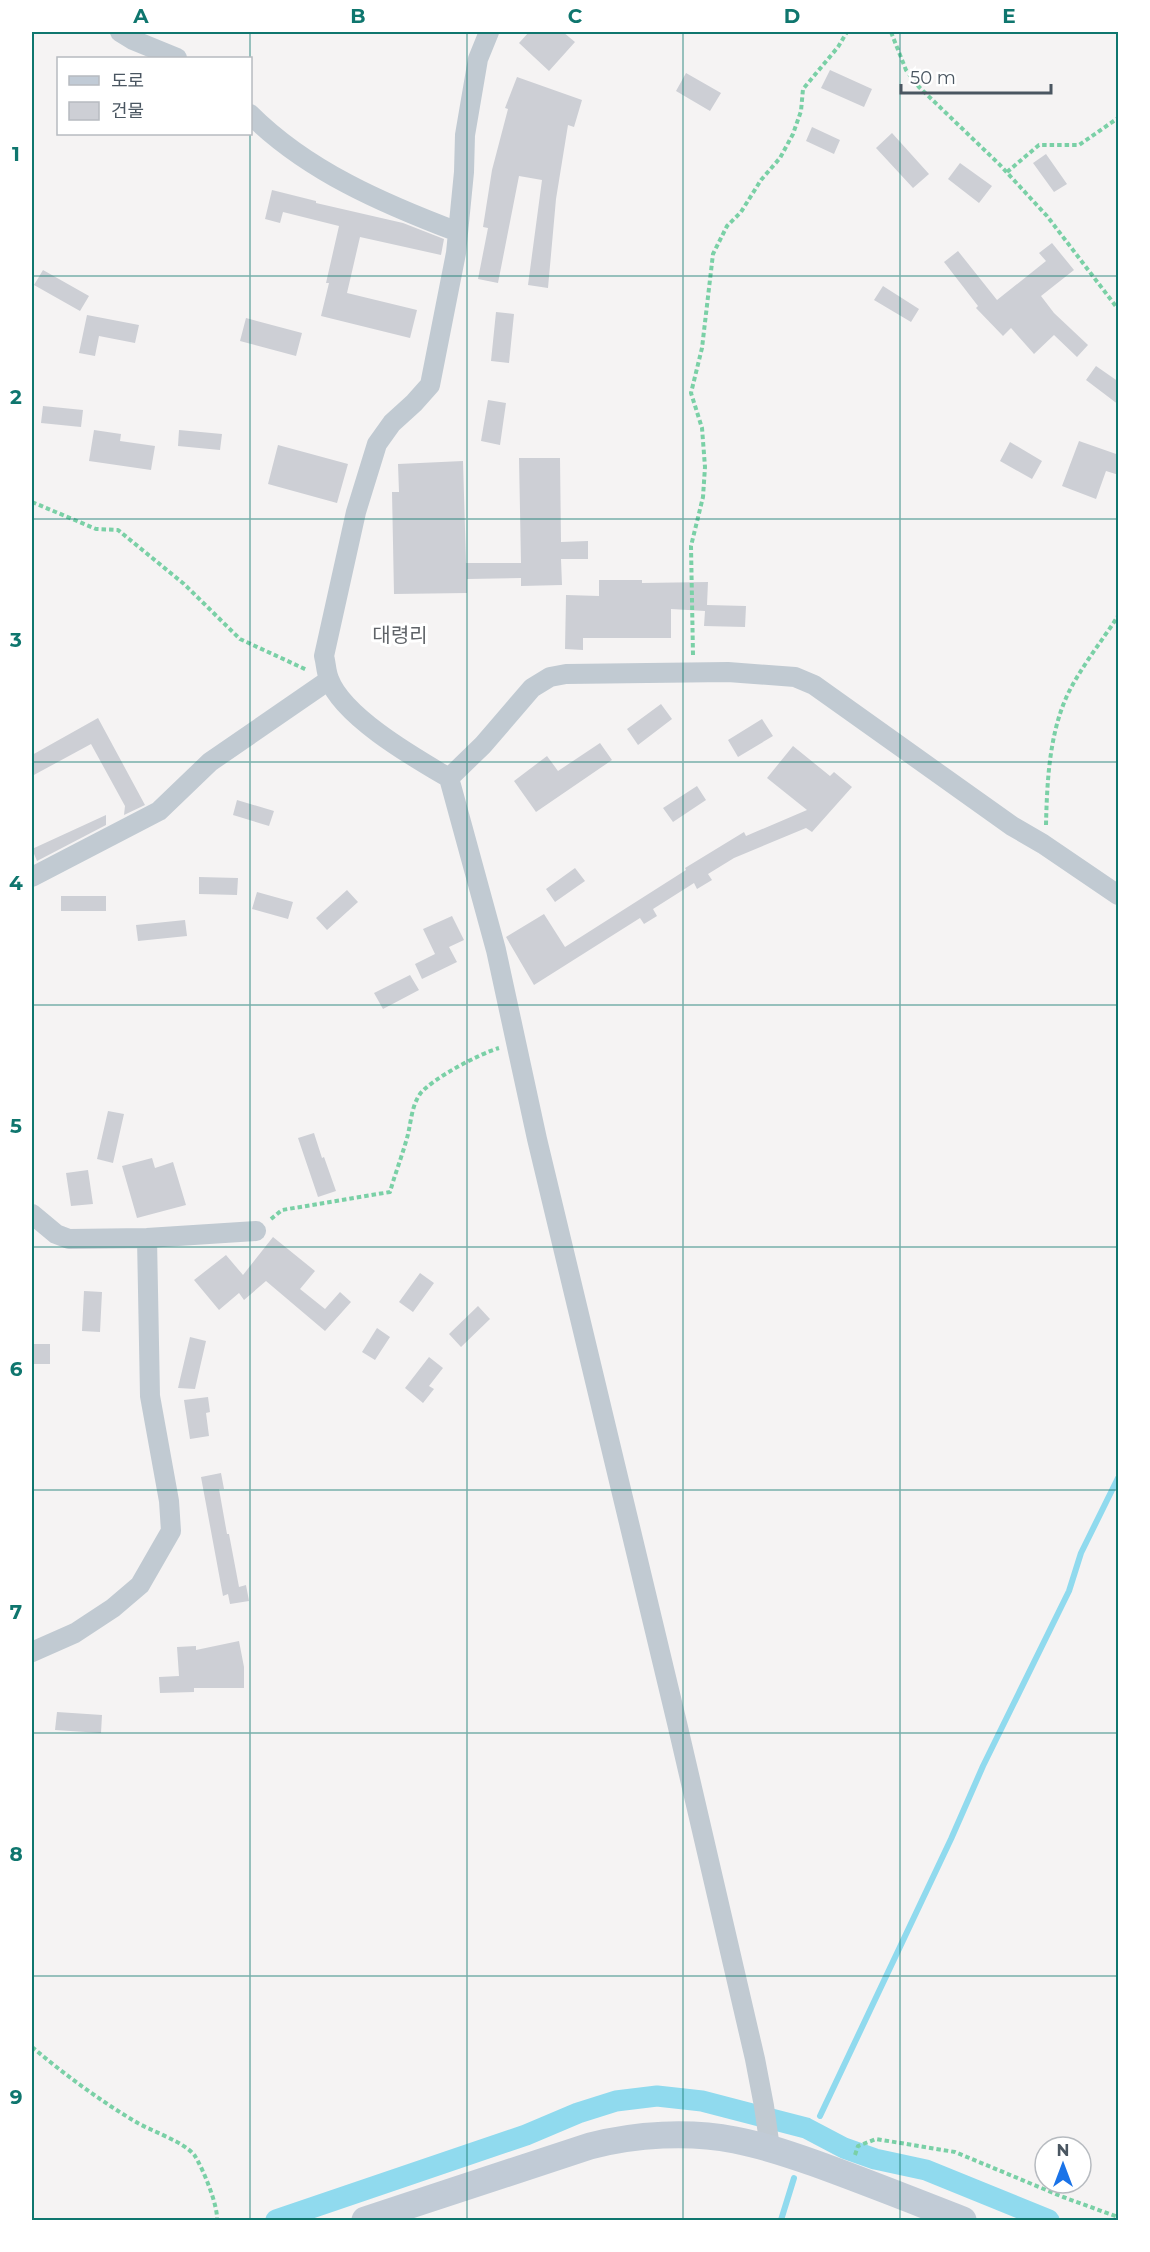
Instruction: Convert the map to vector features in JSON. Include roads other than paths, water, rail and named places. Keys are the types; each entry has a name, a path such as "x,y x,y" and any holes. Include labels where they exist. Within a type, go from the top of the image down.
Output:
{"street":[{"path":"120,32 133,40 175,57"},
{"path":"489,32 478,59 465,135 456,253 430,385 392,423 377,444 356,512 324,656 329,680 343,701 375,732 449,778 496,950 593,1378 677,1723 764,2106 769,2140"},
{"path":"252,116 304,158 350,184 400,210 458,232"},
{"path":"449,778 483,745 532,688 550,677 566,674 693,672 795,677 814,685 1012,826 1119,895"},
{"path":"32,877 159,811 210,762 329,680"},
{"path":"32,1214 56,1234 69,1239 147,1238 256,1231"},
{"path":"32,1652 75,1633 113,1608 140,1584 171,1531 169,1501 150,1396 147,1238"},
{"path":"365,2220 621,2138 651,2135 769,2140 848,2175 963,2220"}],"waterway":[{"path":"820,2116 951,1839 983,1766 1069,1591 1081,1553 1118,1478"},
{"path":"276,2220 526,2135 578,2113 616,2101 657,2096 702,2101 806,2128 844,2148 875,2159 926,2170 1049,2220"},
{"path":"781,2220 794,2178"}],"district":[{"name":"대령리","path":"400,635"}]}
